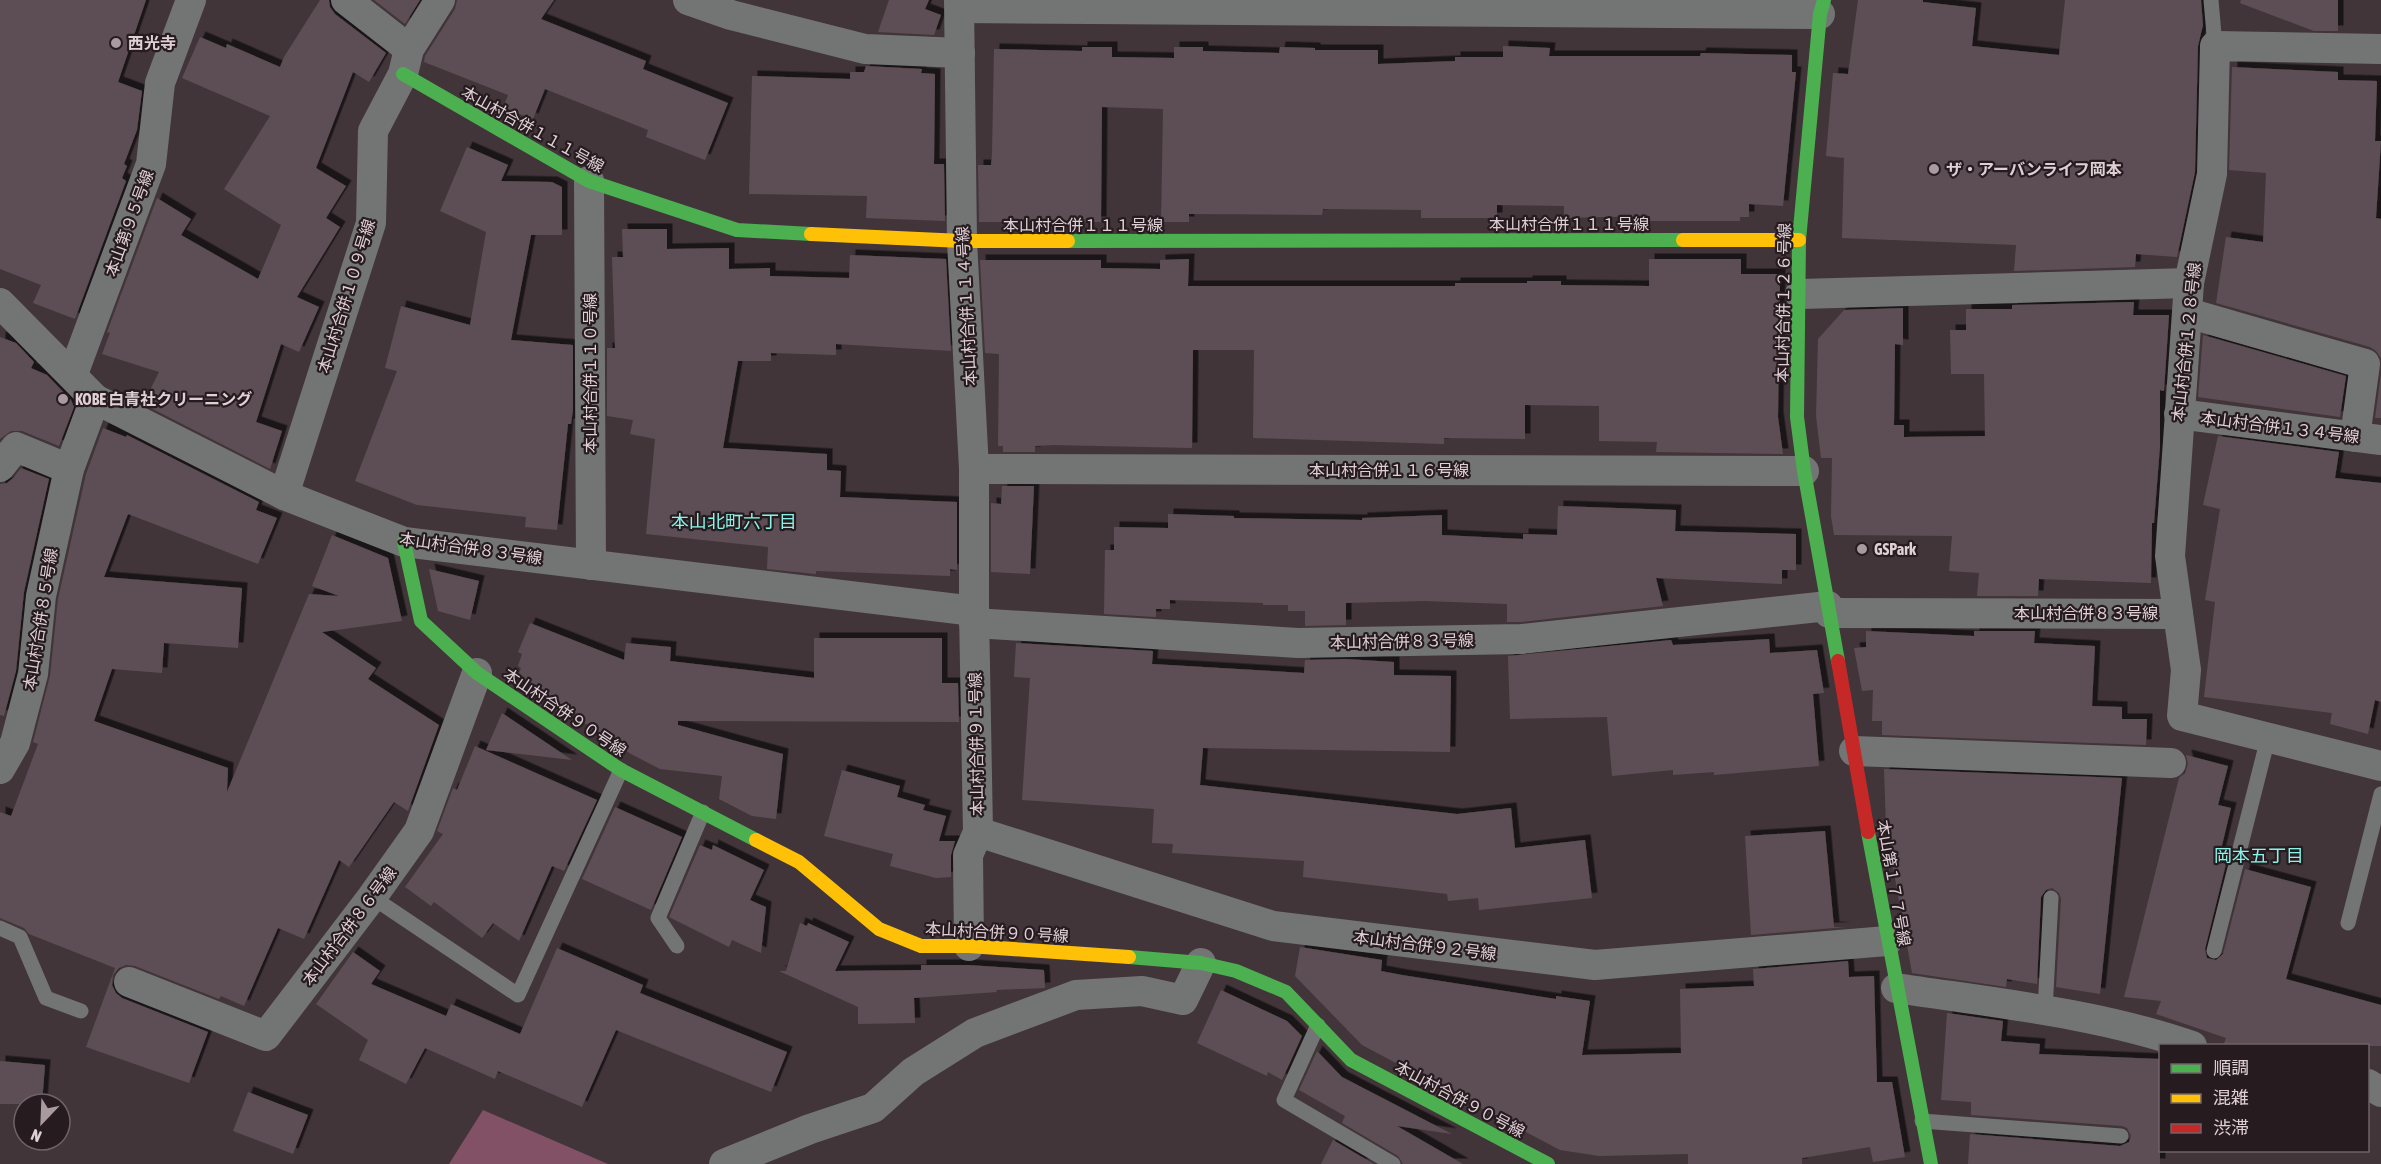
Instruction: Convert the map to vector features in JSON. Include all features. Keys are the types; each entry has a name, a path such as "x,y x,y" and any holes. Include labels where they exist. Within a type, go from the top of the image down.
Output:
{"street":[{"name":"本山第９５号線","path":"73,374 151,164 160,83 191,0"},
{"path":"346,0 406,62"},
{"name":"本山村合併１０９号線","path":"284,495 371,223 373,131 406,62 440,0"},
{"path":"688,0 731,15 865,49 960,53"},
{"path":"960,4 1822,7"},
{"name":"本山村合併１１４号線","path":"960,4 962,241 974,469 974,617"},
{"name":"本山村合併１２６号線","path":"1822,7 1799,240 1797,417 1804,471 1829,610"},
{"path":"2215,46 2381,49"},
{"name":"本山村合併１２８号線","path":"2178,614 2170,556 2179,414 2189,283 2212,174 2215,46"},
{"name":"本山村合併１１１号線","path":"406,62 589,182 737,230 962,241 1799,240"},
{"name":"本山村合併１１０号線","path":"589,182 591,564"},
{"path":"1800,294 2189,283"},
{"name":"本山村合併８３号線","path":"0,303 73,374 95,399 284,495 404,542 591,564 974,617 1298,643 1522,639 1829,610 2178,614 2186,670 2182,716 2381,766"},
{"path":"2188,313 2365,364 2368,439"},
{"name":"本山村合併８５号線","path":"0,769 15,743 33,674 41,596 69,469 95,399"},
{"name":"本山村合併１３４号線","path":"2179,414 2368,439"},
{"path":"0,467 16,447 69,469"},
{"name":"本山村合併１１６号線","path":"974,469 1804,471"},
{"name":"本山村合併９０号線","path":"404,542 421,621 477,673 621,771 799,862 879,929 921,946 969,946 1165,959 1201,963 1236,971 1286,992 1351,1060 1509,1150 1548,1164"},
{"name":"本山第１７７号線","path":"1829,610 1887,941 1931,1164"},
{"name":"本山村合併９１号線","path":"969,946 968,855 978,832 974,617"},
{"name":"本山村合併８６号線","path":"129,982 266,1036 372,897 419,831 477,673"},
{"path":"1854,751 2170,763"},
{"name":"本山村合併９２号線","path":"978,832 1273,926 1595,965 1887,941"},
{"path":"724,1164 810,1129 873,1108 913,1072 975,1033 1076,995 1142,992 1183,1000 1201,963"},
{"path":"1896,988 2045,1010 2153,1032 2186,1044"}],"lane":[{"name":"本山村合併１２８号線","path":"2211,0 2215,46"},
{"path":"2214,951 2268,738"},
{"path":"372,897 518,995 621,771"},
{"path":"2348,923 2381,794"},
{"path":"677,946 658,918 703,813"},
{"path":"2045,1010 2051,898"},
{"path":"0,928 20,938 46,998 81,1011"},
{"path":"1318,1025 1284,1100 1393,1164"},
{"path":"1922,1121 2121,1136"}],"shaded area":[{"path":"483,1110 608,1164 449,1164"}],"building":[{"path":"0,0 146,0 118,82 142,91 137,130 124,164 127,166 122,178 126,181 75,319 33,303 41,285 0,269"},
{"path":"320,0 329,0 330,7 335,14 386,53 369,82 353,72 316,168 346,186 326,218 340,227 297,297 319,307 299,352 281,344 256,422 282,431 270,469 143,404 159,372 102,354 110,333 107,332 157,198 191,219 181,235 258,279 281,225 224,189 270,116 182,78 200,37 226,48 227,44 280,67"},
{"path":"374,0 420,0 405,24"},
{"path":"457,0 554,0 541,19 646,61 643,69 728,103 705,160 646,137 648,130 545,89 533,119 503,108 508,95 424,62 425,56 455,9"},
{"path":"889,0 929,0 925,9 941,15 934,35 878,32"},
{"path":"1858,0 1923,0 1923,2 1976,8 1972,46 2059,55 2065,0 2201,0 2203,25 2198,46 2195,172 2177,257 2136,254 2135,267 2014,271 2016,245 1842,238 1844,158 1826,156 1833,73 1848,74"},
{"path":"2241,0 2338,0 2338,31 2314,31 2240,3"},
{"path":"1503,46 1550,48 1549,56 1700,56 1701,53 1792,55 1792,72 1796,72 1783,206 1749,204 1749,217 1740,217 1740,221 1649,221 1649,216 1564,218 1564,206 1497,205 1497,218 1421,218 1421,210 1323,209 1322,215 1189,214 1189,222 1161,222 1163,109 1102,107 1101,222 979,222 978,165 991,165 992,154 994,49 1082,51 1082,47 1112,47 1112,57 1174,58 1174,47 1203,47 1203,51 1279,53 1280,47 1315,48 1315,50 1378,50 1378,64 1455,61 1455,57 1503,57"},
{"path":"866,66 922,69 921,73 935,74 934,164 944,164 945,221 866,218 867,196 749,194 752,76 850,79 850,72 864,72"},
{"path":"2232,67 2338,72 2338,80 2377,81 2375,141 2381,141 2376,218 2381,219 2381,358 2370,347 2216,303 2226,237 2263,242 2266,173 2229,170"},
{"path":"467,147 508,165 501,181 552,182 562,187 562,235 531,235 511,340 573,345 573,410 571,424 568,424 557,530 525,527 526,517 417,505 355,481 397,371 385,368 401,306 470,325 486,232 440,211"},
{"path":"622,229 667,229 667,249 729,248 729,269 770,268 770,276 849,278 850,255 946,259 951,351 836,344 836,355 771,353 771,361 738,361 723,448 827,454 827,470 841,471 840,497 957,502 957,570 950,569 950,576 816,571 816,574 767,569 768,547 646,534 655,439 630,434 633,420 607,416 607,348 615,348 612,257 623,257"},
{"path":"1189,259 1188,286 1455,286 1455,283 1561,281 1561,285 1649,286 1649,259 1741,259 1741,274 1780,274 1778,417 1783,454 1656,452 1657,442 1599,441 1599,406 1525,405 1525,439 1444,438 1444,444 1253,438 1254,350 1193,350 1192,448 1053,445 1035,446 1035,452 1003,452 1003,446 998,446 999,354 985,353 980,260 1101,260 1101,268 1160,269 1160,260"},
{"path":"2134,302 2133,315 2169,315 2164,391 2160,390 2160,446 2154,523 2152,523 2151,583 2039,579 2038,596 1977,596 1979,573 1949,571 1952,536 1834,535 1831,516 1832,458 1821,458 1816,416 1818,339 1844,310 1903,308 1903,345 1895,344 1894,425 1904,425 1904,437 1985,436 1984,374 1951,374 1950,330 1966,330 1966,309 2012,309 2012,305"},
{"path":"2203,335 2346,376 2340,417 2198,397"},
{"path":"0,337 16,343 34,362 31,368 47,375 71,400 74,407 59,446 22,431 11,431 0,439"},
{"path":"2381,374 2381,418 2375,418"},
{"path":"103,428 126,437 127,435 259,502 256,510 277,518 258,564 128,514 104,577 242,588 238,648 164,643 162,673 112,669 94,721 228,768 227,792 309,594 339,596 312,586 332,535 388,558 402,621 322,632 376,668 368,679 439,725 408,811 394,802 349,867 339,860 304,939 278,928 244,1006 221,996 219,999 135,966 126,965 119,968 113,975 112,985 122,998 208,1032 189,1083 86,1047 115,968 29,934 24,928 0,918 0,812 11,816 38,744 33,742 50,676 58,599 86,474"},
{"path":"2218,436 2339,452 2335,478 2381,483 2381,702 2375,700 2368,734 2330,724 2332,713 2204,697 2215,602 2205,600 2220,509 2203,505"},
{"path":"21,468 49,479 24,592 16,671 4,716 0,715 0,484 7,483"},
{"path":"1002,486 1034,486 1030,574 991,572 991,503 1001,504"},
{"path":"1558,506 1676,510 1675,531 1796,534 1796,570 1782,570 1782,584 1656,578 1663,606 1521,622 1507,622 1507,604 1424,601 1346,603 1346,625 1305,626 1305,611 1288,611 1288,605 1263,605 1263,603 1170,600 1170,609 1156,609 1156,617 1104,614 1105,550 1114,550 1114,527 1168,528 1168,514 1234,516 1234,518 1362,520 1362,518 1442,515 1442,535 1523,539 1523,534 1557,535"},
{"path":"429,569 479,581 470,620 438,611"},
{"path":"530,623 624,660 626,643 671,647 670,661 814,678 814,638 942,638 942,683 958,683 959,722 678,721 678,725 783,754 776,819 752,816 719,799 722,776 660,769 631,754 517,678 521,668 518,666 522,654 518,652"},
{"path":"1866,631 1974,636 1974,631 2035,631 2034,643 2095,646 2092,706 2122,707 2122,719 2147,719 2146,745 1882,735 1882,721 1872,721 1873,690 1862,691 1854,648 1866,647"},
{"path":"1769,639 1770,653 1817,650 1824,693 1813,694 1819,766 1714,775 1714,772 1673,775 1673,770 1612,776 1607,717 1510,719 1508,656 1671,640 1673,645"},
{"path":"1016,643 1153,651 1152,664 1304,673 1305,660 1346,659 1394,662 1394,675 1451,676 1450,752 1203,748 1200,785 1457,814 1511,808 1515,848 1585,840 1592,898 1479,910 1478,898 1448,901 1447,894 1303,877 1304,861 1172,853 1173,844 1152,843 1154,809 1022,800 1030,678 1014,677"},
{"path":"502,713 572,760 486,750"},
{"path":"475,746 597,800 564,871 552,866 519,941 493,923 482,938 434,902 431,906 405,887 443,834 437,831 453,788 457,790"},
{"path":"2186,755 2228,766 2218,805 2231,808 2218,862 2226,864 2205,949 2207,958 2216,960 2223,954 2245,869 2311,887 2286,979 2381,1005 2381,1046 2369,1046 2369,1044 2224,1044 2226,1038 2156,1014 2161,1001 2124,997 2179,778 2185,773 2188,764"},
{"path":"1884,769 2122,778 2100,994 2056,987 2061,899 2059,893 2052,888 2046,890 2041,897 2037,984 2007,979 2006,987 1912,973 1886,827"},
{"path":"842,770 900,786 897,797 925,805 923,810 946,816 939,841 955,841 951,855 951,877 936,878 890,866 893,854 824,836"},
{"path":"615,807 682,837 651,910 582,879"},
{"path":"1825,831 1834,927 1846,927 1751,935 1745,836"},
{"path":"700,845 712,850 713,845 764,870 750,900 766,907 761,953 732,940 729,947 669,917"},
{"path":"800,923 807,926 808,923 849,942 835,971 921,970 921,965 968,965 1044,970 1045,988 914,998 915,1023 858,1024 858,1007 779,971 786,971"},
{"path":"1300,947 1382,960 1381,971 1402,975 1556,999 1556,996 1590,1001 1582,1055 1681,1053 1680,989 1754,986 1753,969 1848,961 1849,977 1874,976 1877,1082 1892,1082 1905,1157 1873,1162 1870,1147 1802,1158 1802,1164 1688,1164 1688,1154 1599,1156 1560,1150 1362,1045 1295,976"},
{"path":"557,948 643,985 640,993 787,1052 771,1092 616,1030 582,1107 498,1071 495,1079 425,1048 406,1084 359,1060 368,1040 316,1004 353,952 380,971 371,984 446,1016 451,1004 520,1034"},
{"path":"1221,990 1287,1021 1302,1036 1282,1080 1268,1072 1267,1076 1197,1043"},
{"path":"1947,1013 2003,1021 2001,1041 2040,1044 2039,1054 2159,1059 2160,1164 1968,1164 1970,1134 2120,1146 2129,1142 2131,1136 2127,1128 2122,1126 1971,1115 1971,1102 1941,1100"},
{"path":"1317,1051 1342,1077 1452,1134 1397,1126 1463,1164 1403,1164 1398,1156 1342,1123 1345,1116 1299,1090"},
{"path":"0,1061 45,1065 43,1092 12,1092 12,1104 0,1104"},
{"path":"248,1092 308,1115 293,1154 233,1131"},
{"path":"1333,1140 1374,1164 1321,1164"}],"traffic: fast":[{"path":"1824,0 1820,14 1799,240 1797,417 1804,471 1838,661"},
{"path":"403,74 589,181 737,230 811,234"},
{"path":"1068,241 1683,240"},
{"path":"404,542 421,621 477,673 621,770 756,840"},
{"path":"1868,832 1931,1164"},
{"path":"1129,957 1201,963 1236,971 1286,992 1351,1060 1548,1164"}],"traffic: slow":[{"path":"811,234 962,241 1068,241"},
{"path":"1683,240 1799,240"},
{"path":"756,840 799,862 879,929 921,946 969,946 1129,957"}],"traffic: jam":[{"path":"1838,661 1868,832"}],"place":[{"name":"西光寺","path":"116,43"},
{"name":"ザ・アーバンライフ岡本","path":"1934,169"},
{"name":"KOBE 白青社クリーニング","path":"63,399"},
{"name":"GSPark","path":"1862,549"}],"district":[{"name":"本山北町六丁目","path":"734,521"},
{"name":"岡本五丁目","path":"2259,855"}]}
